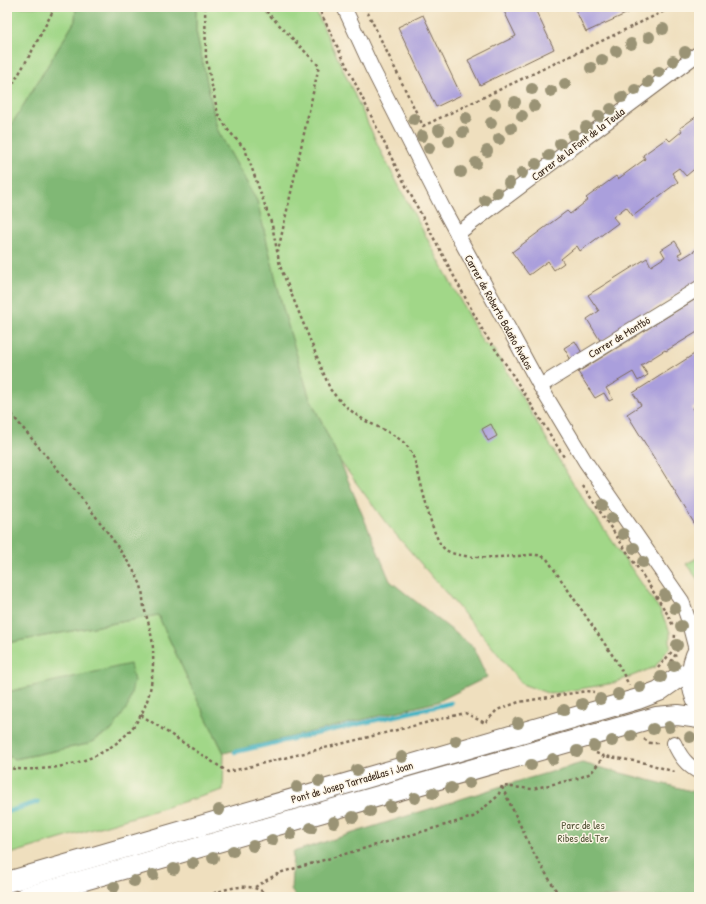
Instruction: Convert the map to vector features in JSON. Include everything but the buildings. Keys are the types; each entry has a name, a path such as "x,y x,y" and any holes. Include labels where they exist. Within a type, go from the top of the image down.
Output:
{"street":[{"name":"Carrer de Roberto Bolaño Ávalos","path":"344,7 372,68 457,234 540,386 585,461 682,600 688,619 696,658"},
{"name":"Carrer de la Font de la Teula","path":"457,234 699,53"},
{"name":"Carrer de Montbó","path":"540,386 699,288"},
{"name":"Carrer de Roberto Bolaño Ávalos","path":"682,600 699,613"},
{"path":"696,658 692,684 699,705"},
{"name":"Pont de Josep Tarradellas i Joan","path":"7,882 638,698 659,690 676,679 696,658"},
{"name":"Pont de Josep Tarradellas i Joan","path":"25,897 656,717 678,715 699,718"},
{"path":"674,743 682,759 695,770"}],"path":[{"path":"7,94 31,53 55,7"},
{"path":"205,7 206,58 218,114 228,130 245,148 272,225 280,266 330,389 339,402 362,419 377,426 406,445 412,454 424,499 439,544 447,551 472,557 519,556 535,554 547,559 617,662 630,687 636,684"},
{"path":"262,7 319,66 278,252"},
{"path":"318,7 396,167 484,333 507,366 568,463"},
{"path":"365,7 423,126 673,7"},
{"path":"7,403 13,416 95,514 140,582 151,634 153,655 150,694 141,715 132,729 119,742 91,758 54,769 7,768"},
{"path":"580,483 649,585 668,615 675,631 674,649 654,673"},
{"path":"141,715 228,772 465,713 485,723 497,710 519,702 586,691 600,694"},
{"path":"590,751 604,756 646,763 675,772 695,770"},
{"path":"502,786 532,789 579,778 591,773 604,756"},
{"path":"255,888 279,873 473,817 498,796 502,786"},
{"path":"502,786 533,852 560,897"},
{"path":"202,897 226,889 248,886 255,888 270,897"}],"green space":[{"path":"7,7 76,7 75,21 7,132"},
{"path":"76,7 196,7 196,31 217,129 257,201 283,309 309,396 340,461 390,581 473,647 487,677 437,702 224,753 158,615 7,643 7,132 75,21"},
{"path":"196,7 314,7 383,156 483,343 494,350 575,487 660,610 670,632 670,647 655,667 614,683 550,694 522,684 489,643 386,523 340,461 309,396 283,309 257,201 217,129 196,31"},
{"path":"699,557 699,581 686,564"},
{"path":"158,615 224,753 223,790 7,855 7,756 15,759 88,744 112,730 130,665 7,692 7,643"},
{"path":"130,664 134,681 128,706 112,730 88,744 15,759 7,756 7,692"},
{"name":"Parc de les Ribes del Ter","path":"582,763 699,793 699,897 296,897 291,890 293,852 502,786"}],"waterway":[{"path":"235,752 451,703"},
{"path":"7,812 38,802"}]}
